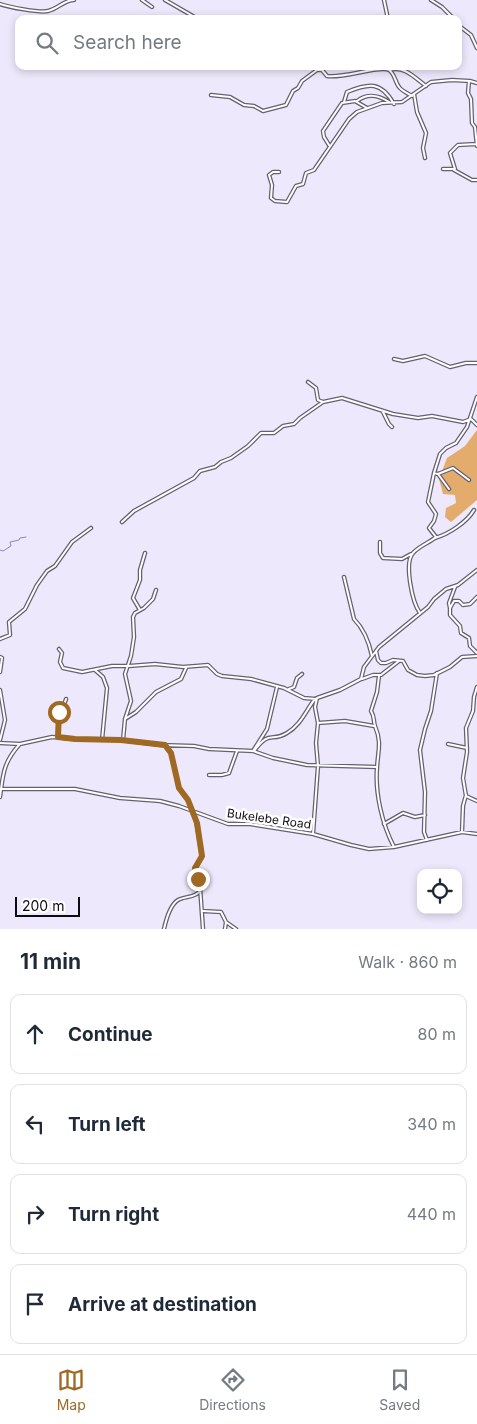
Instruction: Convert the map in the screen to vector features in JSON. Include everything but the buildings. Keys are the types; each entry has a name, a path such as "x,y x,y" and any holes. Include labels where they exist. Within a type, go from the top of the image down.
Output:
{"street":[{"path":"0,4 47,11 68,0 74,0"},
{"path":"142,0 152,7"},
{"path":"165,0 191,15"},
{"path":"384,0 387,15"},
{"path":"431,0 444,8 450,15"},
{"path":"462,28 470,34 477,48"},
{"path":"211,95 229,97 244,105 254,106 263,111 286,105 293,91 298,88 302,81 317,70"},
{"path":"322,70 326,76 336,78 352,73 375,70"},
{"path":"392,70 399,88 413,95"},
{"path":"403,70 426,86"},
{"path":"279,172 273,172 269,175 271,198 276,201 287,202 296,186 303,184 306,174 312,172 349,119 357,112 382,103 402,102 431,82 450,80 468,81 477,84"},
{"path":"454,170 455,166 450,152 459,144 476,145 468,81"},
{"path":"330,146 324,137 323,131 344,102 347,92 364,86 375,85 388,93 392,104"},
{"path":"344,102 357,101 369,95 384,99 392,104"},
{"path":"413,95 417,112 426,133 423,148 425,158"},
{"path":"357,101 367,108"},
{"path":"443,169 454,170 472,180 477,180"},
{"path":"394,359 403,362 426,356 450,367 466,363 477,363"},
{"path":"308,382 316,388 318,400 323,402"},
{"path":"435,538 436,535 428,528 434,521 436,514 428,502 434,473 440,454 457,441 470,419 477,397"},
{"path":"122,522 134,510 194,478 200,471 216,467 221,462 231,458 248,446 261,433 274,433 282,426 294,424 323,402 344,398 382,410 418,418 432,416 463,422 470,419"},
{"path":"382,410 388,424 392,426"},
{"path":"470,419 477,424"},
{"path":"434,473 438,474 453,468 469,480"},
{"path":"438,474 449,489"},
{"path":"380,542 380,553 383,558 402,559 435,538 456,528 474,510"},
{"path":"0,639 10,635 10,622 25,609 37,585 47,571 55,566 67,547 76,538 91,528"},
{"path":"140,610 133,601 133,596 140,580 140,570 146,553"},
{"path":"413,553 410,561 410,584 420,613"},
{"path":"362,679 364,667 376,651 428,607 434,599 444,591 455,587 477,570"},
{"path":"344,577 354,619 360,625 369,641 372,656"},
{"path":"455,587 449,602 450,617 460,626 461,633 469,638 470,646 477,655"},
{"path":"123,740 125,719 131,701 125,674 129,666 134,637 133,617 135,613 153,599 156,590"},
{"path":"450,608 454,601 458,601 463,605 470,604 477,597"},
{"path":"59,649 62,653 60,662 64,669 82,672 112,666 159,663 175,667 208,665 217,674 222,676 249,678 286,689 300,696 316,699"},
{"path":"376,651 378,660 381,663 399,660 404,662 407,669 417,675 425,676 452,665 462,657 477,655"},
{"path":"0,657 2,658 0,672"},
{"path":"394,846 384,824 379,799 377,767 380,739 371,711 378,692 380,676 399,660"},
{"path":"125,719 136,712 156,692 181,679 183,671 187,667"},
{"path":"95,670 104,679 107,688 102,740"},
{"path":"427,840 424,832 425,792 420,750 432,711 437,672"},
{"path":"286,689 294,687 297,678 302,674"},
{"path":"253,751 266,738 284,734 294,727 320,695 335,692 373,675 380,676"},
{"path":"253,751 267,729 277,687"},
{"path":"462,832 463,806 466,794 463,778 467,748 466,728 473,711 477,687"},
{"path":"0,690 5,720 0,742 20,744 58,737 123,740 165,745 190,745 209,750 253,751 290,762 318,766 377,767"},
{"path":"58,737 59,712 66,698"},
{"path":"313,834 318,766 316,699"},
{"path":"318,723 345,721 376,727"},
{"path":"0,797 1,775 8,760 20,744"},
{"path":"448,744 467,748"},
{"path":"165,745 171,753 179,788 188,800 197,823 202,856 195,869 203,911 203,929"},
{"path":"209,775 229,773 237,751"},
{"name":"Bukelebe Road","path":"0,789 75,789 120,798 160,801 228,824 250,824 313,834 363,848 394,846 462,832 477,834"},
{"path":"466,794 477,801"},
{"path":"384,824 403,813 416,817 425,815"},
{"path":"164,929 171,909 178,900 196,895 200,891"},
{"path":"203,911 221,912 226,922 236,929"},
{"path":"225,929 226,922"}],"shaded area":[{"path":"477,430 477,500 451,522 445,517 446,508 456,503 455,495 443,494 439,479 447,458 465,446"}],"waterway":[{"path":"0,550 3,551 11,546 10,542 26,537"}],"route":[{"path":"59,712 58,737 121,740 165,745 168,748 177,772 179,788 188,800 197,823 202,856 195,868 198,879"}]}
